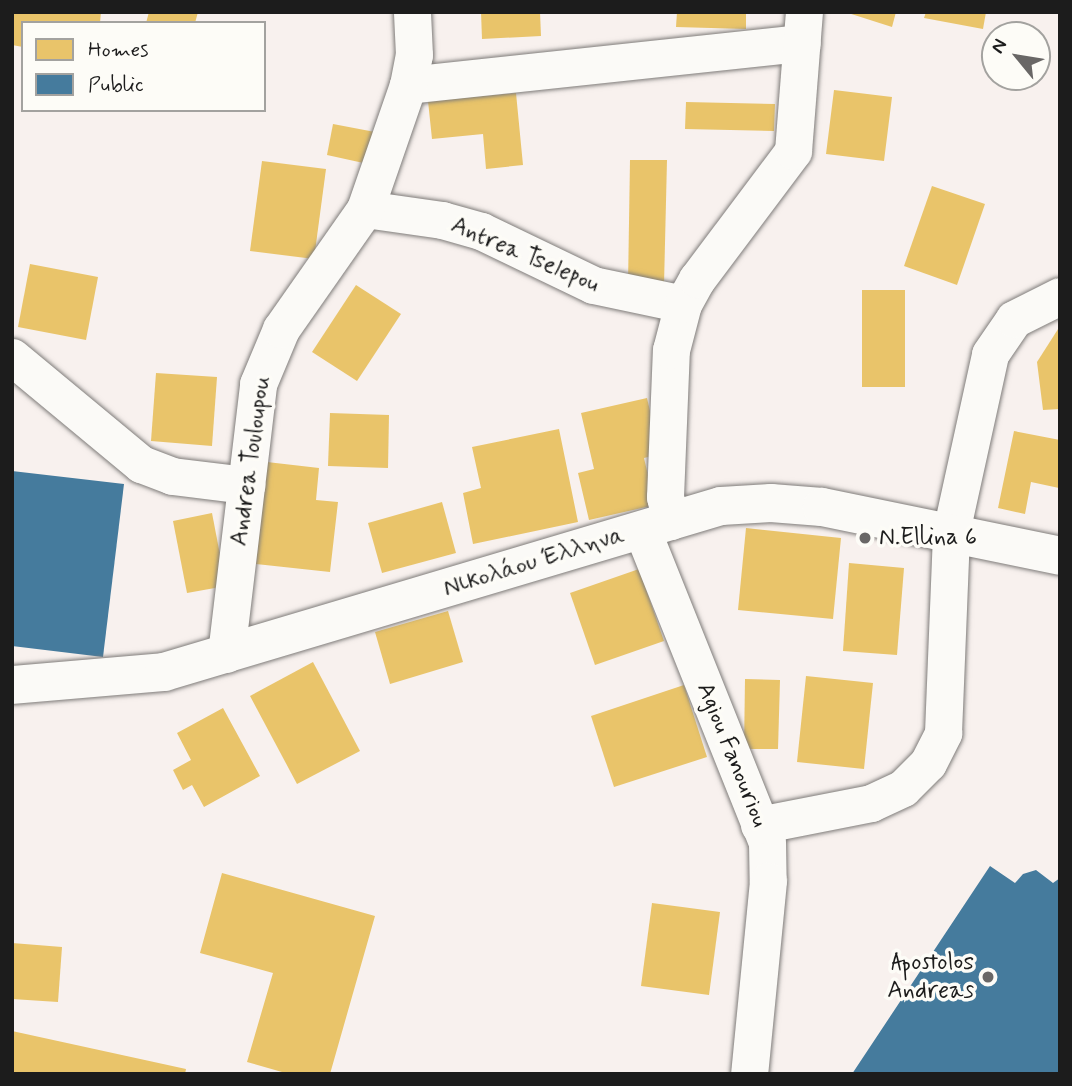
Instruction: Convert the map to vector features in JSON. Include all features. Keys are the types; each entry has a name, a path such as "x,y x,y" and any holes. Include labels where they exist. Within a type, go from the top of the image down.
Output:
{"street":[{"name":"Andrea Touloupou","path":"226,654 246,485 265,360 281,329 365,209 408,86 414,54 412,12"},
{"path":"408,86 803,28 793,152 683,304"},
{"name":"Antrea Tselepou","path":"365,209 442,220 481,231 593,285 683,304"},
{"path":"759,825 871,803 903,788 928,763 943,733 951,532 990,354 1014,320 1060,296"},
{"name":"Agiou Fanouriou","path":"683,304 670,350 666,498 657,526 767,842 768,881 749,1074"},
{"path":"12,357 141,464 172,476 246,485"},
{"name":"Νικολάου Έλληνα","path":"15,691 164,672 721,506 771,503 822,507 1060,556"}],"building: Homes":[{"path":"12,12 101,12 100,21 21,21 21,47 12,45"},
{"path":"149,12 198,12 196,21 147,21"},
{"path":"481,12 540,12 541,36 482,39"},
{"path":"677,12 746,12 746,29 676,27"},
{"path":"845,12 896,12 892,27"},
{"path":"926,12 986,12 984,21 981,21 981,29 924,18"},
{"path":"834,90 892,97 884,161 826,154"},
{"path":"516,93 523,165 486,169 483,134 432,139 428,101"},
{"path":"686,102 775,104 774,131 685,129"},
{"path":"333,124 375,132 368,164 327,155"},
{"path":"630,160 667,160 664,285 628,285"},
{"path":"262,161 326,169 314,259 250,251"},
{"path":"932,186 985,204 957,285 904,266"},
{"path":"30,264 98,277 86,340 18,327"},
{"path":"356,285 401,314 357,381 312,352"},
{"path":"862,290 905,290 905,387 862,387"},
{"path":"1060,326 1060,409 1043,410 1037,362"},
{"path":"156,373 217,377 212,446 151,441"},
{"path":"647,398 660,454 644,458 655,505 589,520 578,473 594,469 581,413"},
{"path":"330,413 389,415 388,468 328,466"},
{"path":"559,429 578,522 473,544 463,493 481,488 472,447"},
{"path":"1014,431 1060,440 1059,488 1031,482 1025,514 998,508"},
{"path":"267,462 319,468 316,500 338,502 330,572 256,564"},
{"path":"442,502 456,553 382,573 368,523"},
{"path":"212,513 226,586 187,593 173,521"},
{"path":"746,528 841,538 833,619 738,610"},
{"path":"849,563 904,568 897,655 843,651"},
{"path":"639,569 664,641 595,665 570,593"},
{"path":"448,611 463,662 390,684 375,632"},
{"path":"313,662 360,751 297,784 250,696"},
{"path":"806,676 873,683 864,769 797,762"},
{"path":"745,679 780,680 778,749 744,749"},
{"path":"684,685 707,757 614,787 591,716"},
{"path":"223,708 260,776 204,807 192,785 183,790 173,770 191,760 177,733"},
{"path":"222,873 375,916 330,1074 289,1074 247,1062 273,973 200,953"},
{"path":"652,903 720,912 709,995 641,986"},
{"path":"12,943 62,947 58,1002 12,999"},
{"path":"12,1031 186,1069 185,1074 12,1074"}],"building: Public":[{"path":"12,471 124,484 103,657 12,646"},
{"name":"Apostolos Andreas","path":"990,866 1015,883 1023,874 1036,870 1053,883 1060,878 1058,1074 852,1074"}],"place":[{"name":"N.Ellina 6","path":"865,538"},
{"name":"Apostolos Andreas","path":"988,977"}]}
